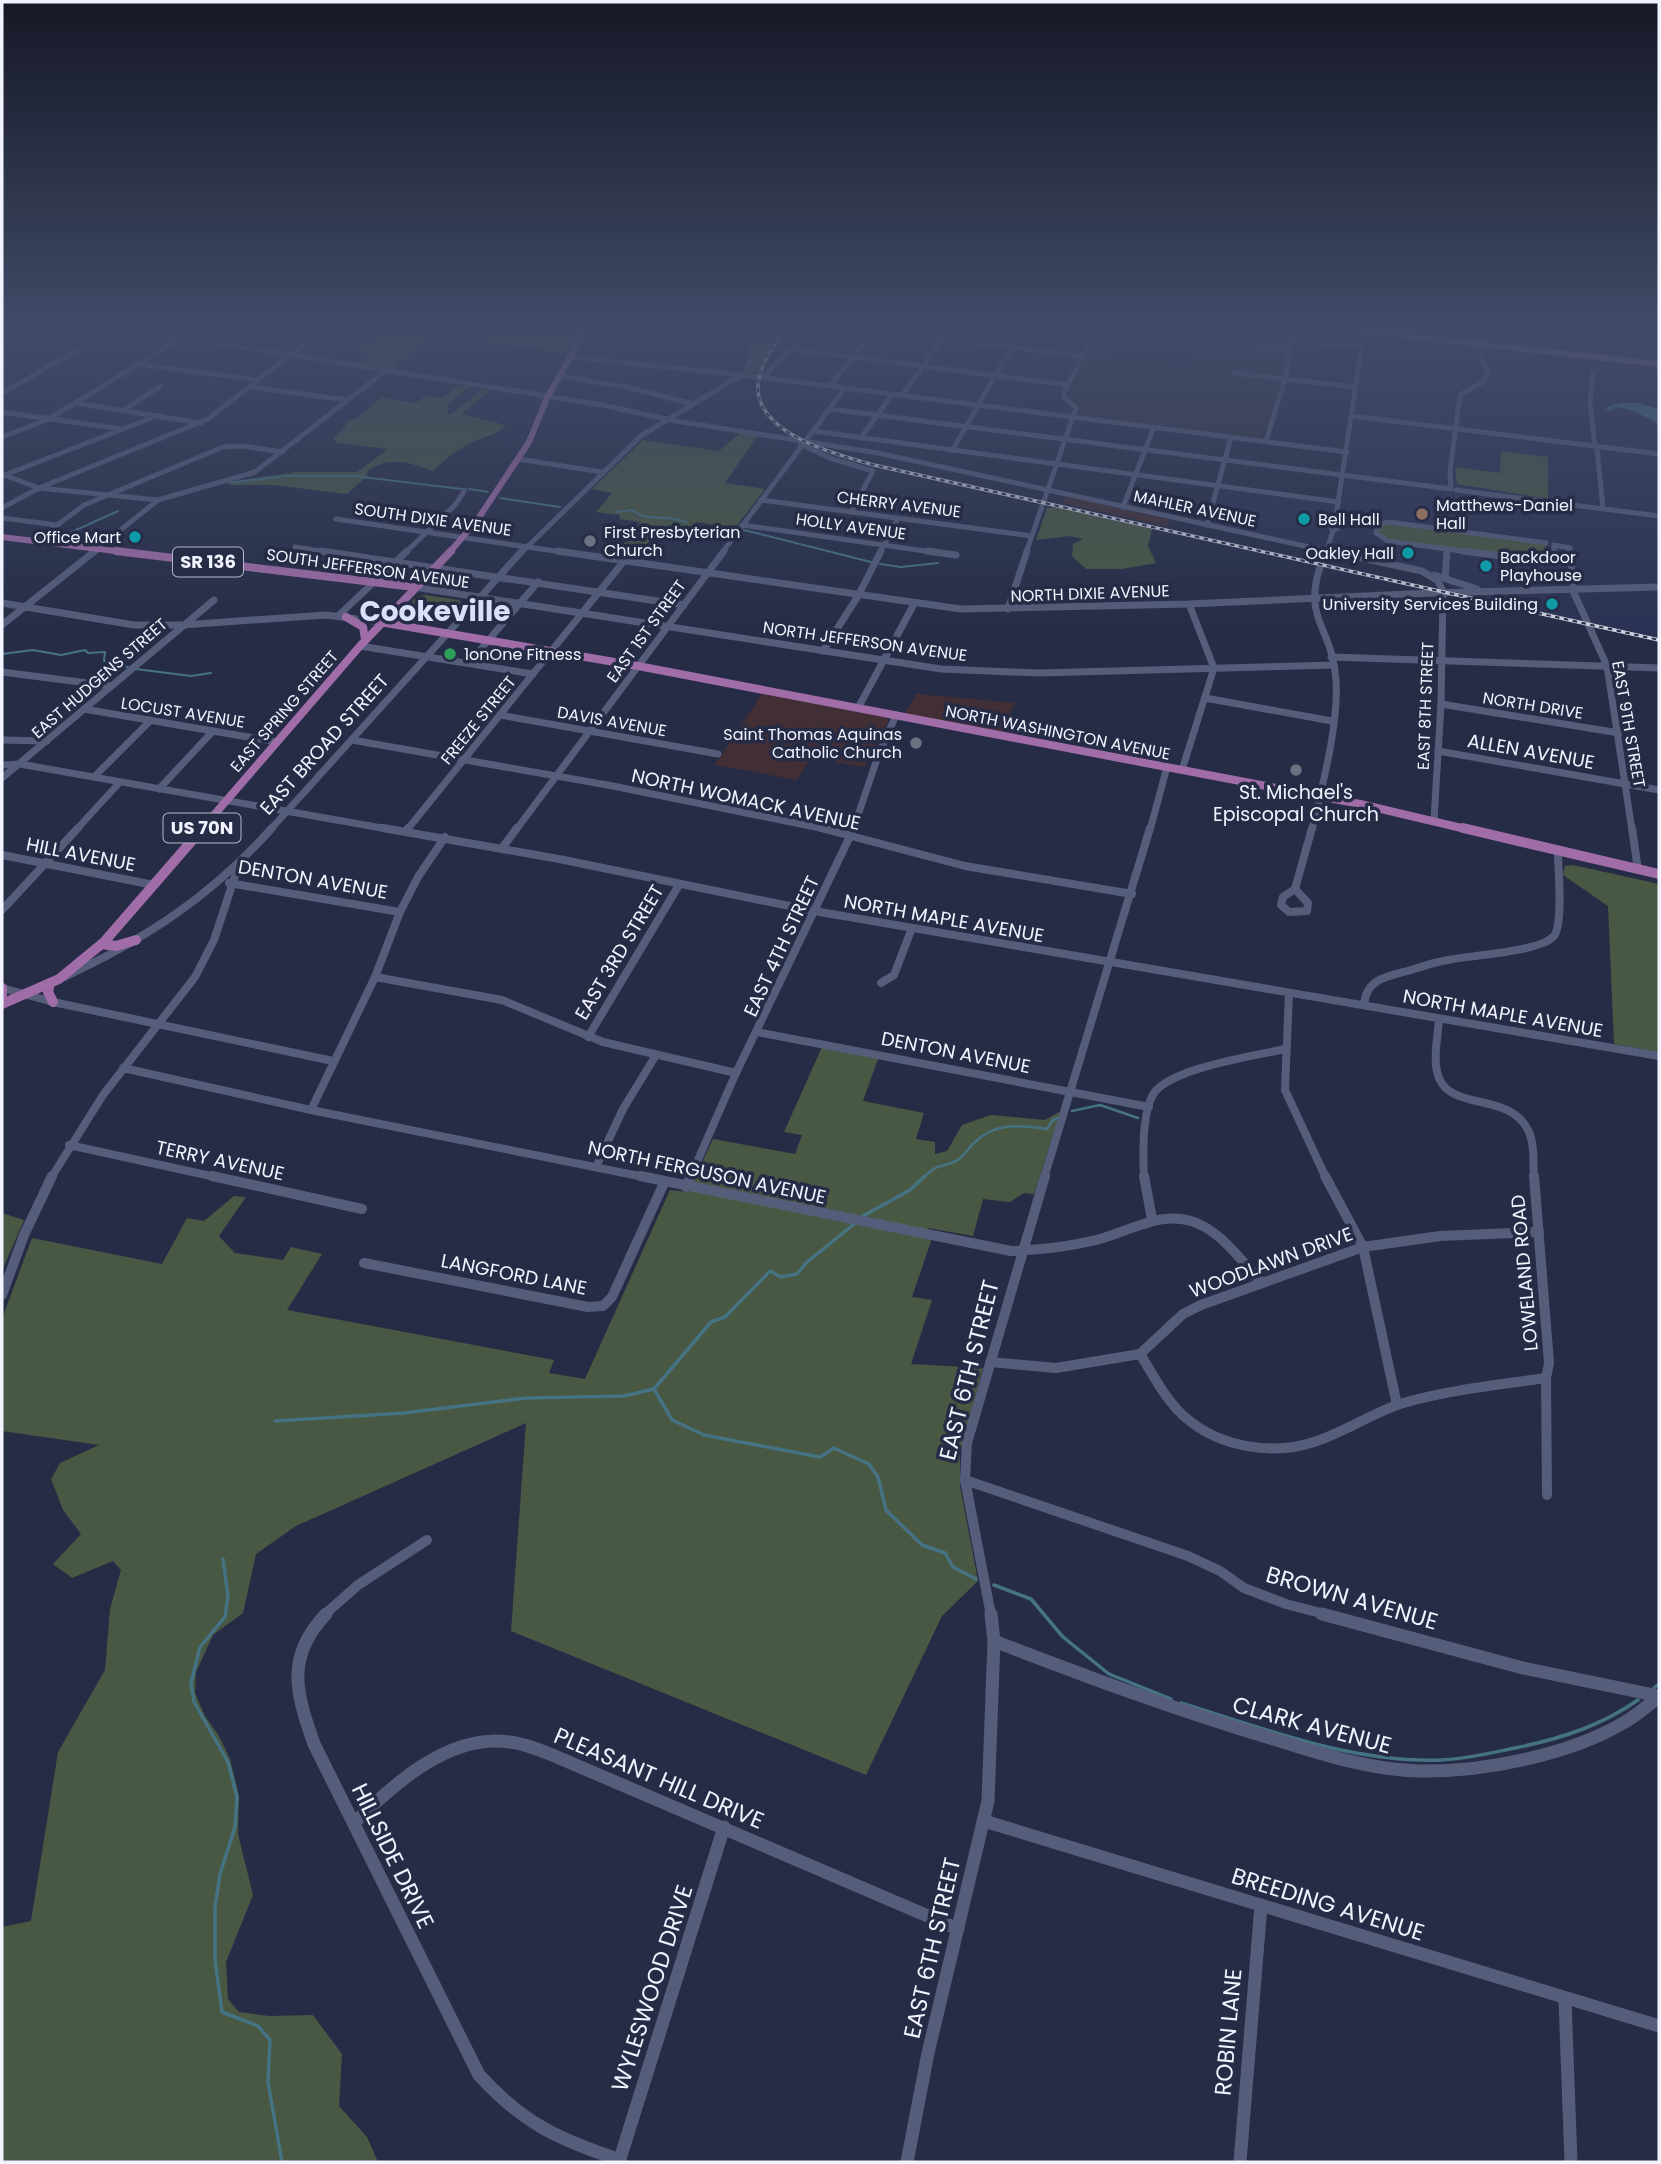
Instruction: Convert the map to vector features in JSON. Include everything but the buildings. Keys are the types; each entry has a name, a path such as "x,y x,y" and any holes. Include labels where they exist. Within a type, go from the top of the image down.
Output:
{"main road":[{"name":"EAST SPRING STREET","path":"2,1002 55,981 102,944 380,622 463,537 519,459 533,432"},
{"name":"SOUTH JEFFERSON AVENUE","path":"2,537 414,587"},
{"path":"342,616 362,624 366,629 363,642"},
{"name":"NORTH WASHINGTON AVENUE","path":"380,622 552,650 1321,797 1434,820 1558,852 1659,874"},
{"path":"102,944 116,946 136,940"},
{"path":"53,1002 48,992 55,981"},
{"path":"2,988 2,1002"}],"street":[{"path":"3,476 116,432"},
{"path":"2,508 39,488 179,432"},
{"path":"2,625 158,500 255,472 308,432"},
{"name":"EAST BROAD STREET","path":"2,1295 21,1244 69,1145 122,1068 159,1025 204,962 238,866 498,576 602,472 648,432"},
{"path":"746,432 804,442 830,458 873,471 851,512"},
{"name":"EAST 1ST STREET","path":"502,848 812,432"},
{"path":"820,432 1339,502"},
{"path":"861,438 865,432"},
{"path":"952,451 962,432"},
{"path":"1010,432 1659,516"},
{"path":"1008,610 1066,432"},
{"path":"1124,507 1152,432"},
{"path":"1192,432 1346,452"},
{"path":"1266,441 1269,432"},
{"path":"1333,531 1341,526 1336,516 1349,432"},
{"path":"1453,489 1450,471 1457,432"},
{"path":"1480,432 1659,454"},
{"path":"1594,432 1603,509"},
{"path":"1207,525 1231,437"},
{"name":"MAHLER AVENUE","path":"804,442 1048,490 1422,571 1442,580"},
{"path":"36,541 84,505 223,447 242,446 283,452"},
{"path":"519,459 602,472"},
{"path":"3,476 39,488 158,500"},
{"path":"342,616 394,561 455,505 466,490"},
{"name":"CHERRY AVENUE","path":"761,500 1032,536"},
{"path":"1295,889 1321,797 1332,722 1336,681 1334,665 1313,598 1318,567 1328,551 1333,531 1328,522 1336,516"},
{"path":"2,518 57,525"},
{"path":"823,651 858,596 898,518"},
{"name":"SOUTH DIXIE AVENUE","path":"335,519 526,547"},
{"path":"1546,543 1389,522 1377,525 1376,533 1388,541 1546,562"},
{"name":"HOLLY AVENUE","path":"742,525 956,555"},
{"path":"295,547 684,605"},
{"name":"NORTH DIXIE AVENUE","path":"526,547 961,609 1008,610 1659,587"},
{"path":"1443,593 1442,580 1447,550"},
{"name":"FREEZE STREET","path":"406,831 624,561"},
{"name":"EAST 9TH STREET","path":"1570,562 1573,589 1607,666 1638,870"},
{"path":"1442,580 1489,592"},
{"path":"1442,580 1448,590 1462,592"},
{"path":"469,663 538,582"},
{"name":"SOUTH JEFFERSON AVENUE","path":"414,587 479,597"},
{"name":"EAST 8TH STREET","path":"1434,820 1441,704 1443,593"},
{"name":"NORTH JEFFERSON AVENUE","path":"479,597 941,669 998,672 1334,665"},
{"name":"EAST HUDGENS STREET","path":"2,778 214,600"},
{"path":"2,603 134,625 342,616 380,622"},
{"path":"858,708 914,604"},
{"path":"1182,770 1214,668 1189,604"},
{"path":"363,642 533,674"},
{"path":"1331,657 1659,668"},
{"path":"2,672 111,686"},
{"path":"1205,698 1332,722"},
{"name":"NORTH DRIVE","path":"1441,704 1619,733"},
{"name":"LOCUST AVENUE","path":"84,709 277,742"},
{"name":"DAVIS AVENUE","path":"500,715 718,754"},
{"name":"EAST 4TH STREET","path":"686,1186 736,1073 851,836 878,756 896,715"},
{"path":"94,777 150,721"},
{"path":"159,789 213,731"},
{"path":"2,740 47,741"},
{"name":"NORTH WOMACK AVENUE","path":"352,740 557,776 851,836 965,866 1132,894"},
{"name":"ALLEN AVENUE","path":"1438,751 1659,790"},
{"path":"2,765 20,764 225,800"},
{"name":"EAST 6TH STREET","path":"907,2162 929,2053 988,1801 994,1641 991,1611 965,1480 967,1443 1022,1251 1112,963 1167,767"},
{"path":"2,910 120,782"},
{"name":"NORTH MAPLE AVENUE","path":"225,800 445,837 814,911 1659,1056"},
{"path":"311,1110 375,977 400,912 418,877 445,837"},
{"path":"1364,1005 1365,994 1371,985 1381,978 1446,960 1528,948 1553,939 1559,927 1558,852"},
{"name":"HILL AVENUE","path":"2,855 154,885"},
{"path":"55,981 136,940 221,881 238,866"},
{"name":"DENTON AVENUE","path":"221,881 400,912"},
{"name":"EAST 3RD STREET","path":"588,1037 679,885"},
{"path":"881,983 894,975 912,928"},
{"path":"375,977 502,1000 588,1037 736,1073"},
{"path":"2,988 53,1002 333,1061"},
{"path":"1289,993 1284,1049 1285,1090 1363,1247 1397,1405"},
{"name":"LOWELAND ROAD","path":"1140,1354 1167,1397 1188,1419 1229,1441 1287,1449 1313,1443 1397,1405 1546,1378 1549,1363 1548,1342 1527,1126 1513,1110 1457,1095 1443,1086 1437,1071 1439,1019"},
{"name":"DENTON AVENUE","path":"757,1032 1149,1107"},
{"path":"1152,1219 1145,1197 1143,1156 1149,1107 1157,1090 1180,1076 1284,1049"},
{"path":"596,1167 623,1109 656,1055"},
{"name":"NORTH FERGUSON AVENUE","path":"122,1068 664,1183 1022,1251 1057,1248 1099,1239 1152,1219 1178,1219 1203,1226 1221,1240 1261,1282"},
{"name":"TERRY AVENUE","path":"69,1145 362,1209"},
{"name":"LANGFORD LANE","path":"364,1263 588,1307 603,1306 612,1297 664,1183"},
{"name":"WOODLAWN DRIVE","path":"1140,1354 1183,1314 1261,1282 1363,1247 1440,1236 1539,1232"},
{"path":"990,1362 1056,1367 1140,1354"},
{"path":"1546,1378 1547,1495"},
{"name":"BROWN AVENUE","path":"965,1480 1188,1556 1220,1571 1244,1588 1286,1604 1524,1668 1659,1697"},
{"name":"HILLSIDE DRIVE","path":"427,1540 330,1606 315,1625 299,1662 298,1697 314,1744 479,2075 503,2104 528,2123 619,2161"},
{"name":"CLARK AVENUE","path":"994,1641 1161,1704 1253,1734 1376,1767 1421,1771 1528,1757 1578,1743 1623,1724 1659,1697"},
{"name":"PLEASANT HILL DRIVE","path":"355,1822 409,1774 466,1745 488,1740 521,1744 724,1827 958,1928"},
{"name":"BREEDING AVENUE","path":"984,1821 1565,2000 1659,2026"},
{"name":"WYLESWOOD DRIVE","path":"619,2161 724,1827"},
{"name":"ROBIN LANE","path":"1240,2162 1262,1905"},
{"path":"1565,2000 1571,2162"}],"shaded area":[{"path":"1213,432 1265,432 1261,438"},
{"path":"1352,432 1659,432 1659,638 1455,593 1443,580 1331,549 1210,523 1219,489 1342,504"},
{"path":"1067,497 1171,520 1166,526 1062,503"},
{"path":"762,693 884,716 889,720 865,767 811,758 797,780 715,765"},
{"path":"916,694 1015,703 1002,732 905,714"}],"green space":[{"path":"340,432 497,432 458,450 433,471 400,462 377,466 368,470 367,476 347,494 274,485 232,485 229,482 296,472 357,472 388,449 337,443 333,439"},
{"path":"740,433 757,436 725,483 765,489 735,528 696,522 684,538 656,533 634,560 614,557 640,522 619,519 620,515 596,512 612,493 592,489 643,440 719,451"},
{"path":"1501,451 1548,457 1548,499 1457,484 1455,467 1500,473"},
{"path":"1058,507 1152,529 1148,546 1156,563 1122,569 1086,569 1072,556 1073,544 1083,539 1070,536 1036,540 1047,508"},
{"path":"1385,522 1546,543 1547,562 1388,541 1378,536 1377,525"},
{"path":"425,595 459,600 462,604 447,619 435,624 401,620 399,616 416,597"},
{"path":"1573,865 1659,884 1659,1052 1614,1044 1608,906 1563,875 1565,866"},
{"path":"822,1047 878,1059 863,1101 924,1113 916,1139 935,1142 935,1154 947,1151 962,1125 991,1115 1045,1120 1061,1111 1034,1194 1024,1193 1010,1202 983,1199 973,1236 928,1228 931,1241 912,1297 932,1300 911,1364 983,1368 960,1453 960,1486 978,1581 942,1616 866,1775 511,1631 526,1423 296,1526 256,1554 243,1613 213,1635 196,1672 195,1693 230,1759 239,1796 238,1834 253,1895 226,1962 228,1999 239,2012 269,2016 313,2015 342,2054 339,2106 367,2137 378,2162 2,2162 2,1927 31,1921 58,1752 105,1670 110,1609 121,1570 113,1561 72,1578 53,1564 81,1534 63,1510 51,1479 60,1463 99,1445 2,1431 3,1316 32,1238 162,1264 187,1218 204,1221 234,1196 246,1197 219,1236 235,1253 283,1260 291,1247 322,1254 287,1310 554,1360 549,1373 585,1379 670,1190 688,1192 713,1139 795,1154 802,1135 784,1132"},
{"path":"2,1213 24,1220 2,1271"}],"waterway":[{"path":"229,483 285,476 354,476 462,489"},
{"path":"469,489 488,492"},
{"path":"500,498 560,507"},
{"path":"617,512 632,510 644,516 686,522"},
{"path":"54,540 118,511"},
{"path":"744,530 871,562"},
{"path":"880,564 901,567 938,563"},
{"path":"2,654 33,650 61,655 85,650 88,653 105,652 104,661 128,667"},
{"path":"136,669 191,676 211,673"},
{"path":"1072,1111 1100,1105 1138,1118"},
{"path":"923,1178 936,1168 959,1160 975,1142 991,1131 1009,1126 1047,1129 1053,1120 1058,1118"},
{"path":"863,1216 910,1190 925,1176"},
{"path":"654,1389 711,1322 725,1317 770,1271 781,1277 797,1274 806,1263 854,1224"},
{"path":"275,1421 404,1413 527,1398 624,1396 654,1389"},
{"path":"654,1389 672,1420 704,1435 820,1457 834,1448 869,1464 878,1477 886,1510 922,1545 945,1553 953,1567 976,1579"},
{"path":"223,1559 228,1596 225,1617 200,1647 191,1683 194,1702 228,1762 237,1797 235,1827 220,1874 215,1908 215,1960 222,2012 258,2026 270,2040 268,2082 282,2162"},
{"path":"994,1585 1031,1599 1063,1637 1109,1674 1171,1699"},
{"path":"1654,1688 1659,1684"},
{"path":"1181,1703 1342,1750 1375,1756 1441,1760 1491,1753 1567,1735 1610,1717 1638,1700"}],"railway":[{"path":"789,432 820,448 874,465 1659,640"}],"place":[{"name":"Matthews-Daniel Hall","path":"1422,514"},
{"name":"Bell Hall","path":"1304,519"},
{"name":"Office Mart","path":"135,537"},
{"name":"First Presbyterian Church","path":"590,541"},
{"name":"Oakley Hall","path":"1408,553"},
{"name":"Backdoor Playhouse","path":"1486,566"},
{"name":"University Services Building","path":"1552,604"},
{"name":"1onOne Fitness","path":"450,654"},
{"name":"Saint Thomas Aquinas Catholic Church","path":"916,743"},
{"name":"St. Michael's Episcopal Church","path":"1296,770"}],"district":[{"name":"Cookeville","path":"435,611"}]}
